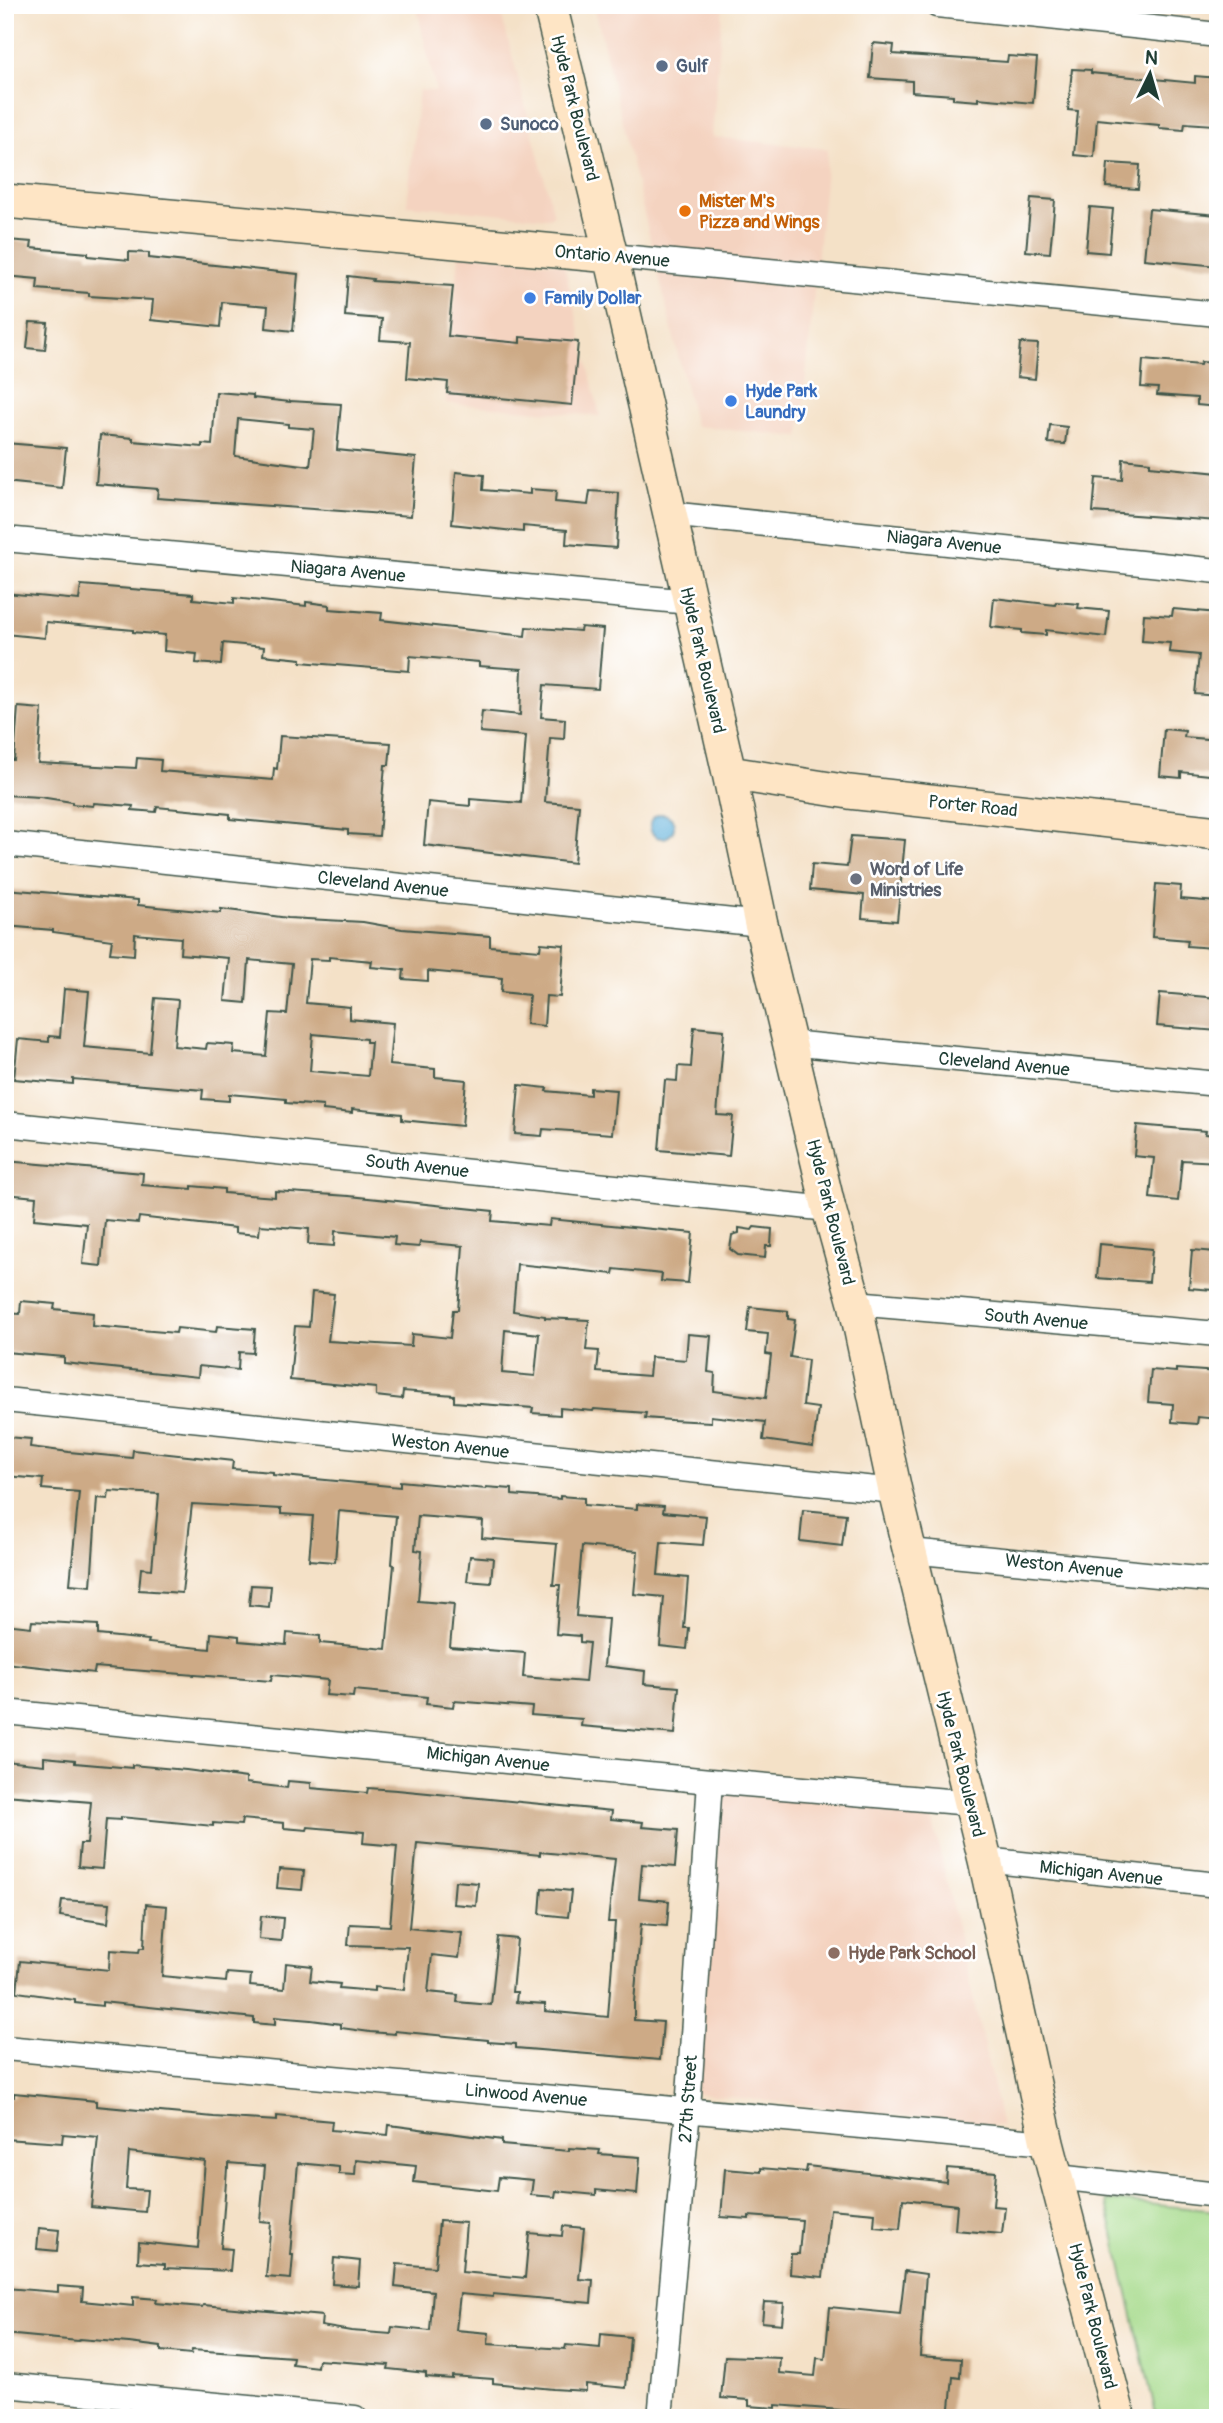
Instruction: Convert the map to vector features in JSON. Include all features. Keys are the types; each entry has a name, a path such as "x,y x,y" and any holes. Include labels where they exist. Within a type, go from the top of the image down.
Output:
{"main road":[{"name":"Hyde Park Boulevard","path":"550,5 611,256 761,924 829,1209 855,1303 895,1491 985,1860 1047,2143 1119,2418"},
{"name":"Ontario Avenue","path":"5,201 611,256"},
{"name":"Porter Road","path":"729,773 849,792 1218,832"}],"street":[{"path":"937,5 1218,35"},
{"name":"Ontario Avenue","path":"611,256 1218,314"},
{"name":"Niagara Avenue","path":"669,514 1218,571"},
{"name":"Niagara Avenue","path":"5,539 690,602"},
{"name":"Cleveland Avenue","path":"5,844 761,924"},
{"name":"Cleveland Avenue","path":"789,1043 1218,1084"},
{"name":"South Avenue","path":"5,1124 829,1209"},
{"name":"South Avenue","path":"855,1303 1218,1334"},
{"name":"Weston Avenue","path":"5,1400 895,1491"},
{"name":"Weston Avenue","path":"910,1551 1218,1581"},
{"name":"Michigan Avenue","path":"5,1712 710,1781 971,1803"},
{"name":"27th Street","path":"660,2418 688,2110 710,1781"},
{"name":"Michigan Avenue","path":"985,1860 1218,1885"},
{"name":"Linwood Avenue","path":"5,2048 1047,2143"},
{"path":"1057,2177 1218,2195"},
{"path":"5,2385 355,2418"}],"shaded area":[{"path":"416,5 499,5 554,215 549,218 407,205 419,90 436,91"},
{"path":"594,5 723,5 712,137 828,149 800,437 695,426"},
{"path":"459,254 564,264 600,416 446,403"},
{"name":"Hyde Park School","path":"720,1793 931,1813 1002,2126 694,2093"}],"green space":[{"path":"1106,2200 1218,2211 1218,2418 1157,2418"}],"water":[{"path":"662,814 671,817 674,826 671,835 662,838 653,835 650,826 653,817"}],"building":[{"path":"873,43 894,45 893,54 1007,62 1008,56 1037,58 1033,103 978,98 978,101 953,99 953,95 912,92 912,81 870,78"},
{"path":"1072,69 1195,83 1195,76 1218,78 1214,125 1185,123 1184,130 1097,119 1094,157 1074,155 1078,111 1068,110"},
{"path":"1108,163 1140,165 1138,189 1106,187"},
{"path":"1031,198 1055,200 1050,253 1026,251"},
{"path":"1090,207 1113,209 1109,253 1086,251"},
{"path":"1149,209 1218,215 1218,266 1144,259"},
{"path":"7,240 32,242 31,248 88,253 88,256 129,260 129,252 149,253 149,258 298,274 293,331 266,328 268,306 222,302 220,327 151,320 153,300 37,289 38,279 5,276"},
{"path":"348,276 373,279 372,281 453,286 448,336 520,343 520,337 578,342 572,405 447,393 448,382 407,378 410,342 380,340 382,319 345,316"},
{"path":"30,322 48,323 45,350 27,348"},
{"path":"1020,343 1038,344 1035,379 1017,377"},
{"path":"1143,360 1200,365 1201,362 1218,363 1218,407 1197,405 1197,398 1157,395 1158,388 1141,387"},
{"path":"216,392 290,402 341,404 337,450 416,458 411,516 157,498 158,489 96,484 100,435 133,438 133,441 202,447 202,444 212,445","holes":["238,419 288,424 288,427 314,429 310,466 235,456"]},
{"path":"1050,425 1067,427 1065,444 1048,443"},
{"path":"5,443 66,448 62,488 5,482"},
{"path":"1123,459 1150,462 1150,466 1218,473 1218,521 1093,512 1096,478 1122,480"},
{"path":"456,472 484,475 483,490 530,494 530,489 556,491 555,502 588,505 590,491 619,493 616,548 566,544 567,530 523,526 523,532 452,524"},
{"path":"81,585 193,594 193,599 234,603 234,598 306,606 306,602 329,605 329,609 382,613 381,620 525,636 526,627 580,631 581,627 603,629 598,689 544,685 541,717 565,719 564,739 550,738 545,802 579,805 574,863 424,845 428,802 470,806 470,799 521,803 526,736 480,732 482,711 520,715 522,669 410,656 409,671 301,662 301,659 263,655 264,647 223,643 221,665 196,663 197,654 164,651 165,635 133,630 46,622 45,638 5,634 5,593 79,600"},
{"path":"994,598 1055,605 1056,602 1079,604 1078,608 1109,611 1106,637 1046,630 1046,635 1022,633 1022,630 991,627"},
{"path":"1173,609 1218,613 1217,696 1195,694 1199,655 1169,652 1170,643 1142,641 1144,614 1172,616"},
{"path":"18,707 42,709 38,763 136,768 137,758 161,760 160,771 273,780 274,768 277,769 280,736 391,743 389,765 385,765 379,836 348,834 348,830 230,819 230,814 157,807 156,812 132,810 133,806 94,803 93,806 40,797 5,795 8,760 14,760"},
{"path":"1164,729 1185,731 1184,737 1218,740 1218,776 1181,772 1181,778 1160,776"},
{"name":"Word of Life Ministries","path":"851,836 905,840 897,921 862,918 864,895 810,890 812,864 847,867"},
{"path":"1156,884 1181,886 1180,899 1217,902 1213,948 1187,946 1188,940 1152,937"},
{"path":"5,889 138,900 138,905 167,908 221,913 221,909 288,918 363,922 402,929 490,936 490,946 540,950 541,943 564,945 560,997 546,996 544,1026 526,1024 529,995 501,992 502,978 428,971 428,981 403,979 404,970 371,967 372,961 329,957 329,960 310,959 306,1003 350,1007 349,1019 393,1023 389,1065 435,1069 435,1077 466,1080 462,1126 402,1120 402,1114 352,1109 352,1113 323,1110 323,1106 286,1103 286,1099 229,1094 229,1101 202,1099 203,1090 73,1079 73,1084 14,1079 18,1039 49,1042 49,1036 60,1037 64,989 89,991 84,1047 150,1053 155,998 178,1000 174,1046 206,1049 207,1043 234,1045 233,1053 266,1056 270,1013 287,1014 292,964 249,960 246,1003 225,1001 229,958 180,954 181,938 135,934 134,955 110,953 112,940 53,930 5,926","holes":["313,1034 366,1039 366,1042 371,1042 368,1076 310,1071"]},
{"path":"1160,993 1218,998 1218,1031 1157,1026"},
{"path":"694,1027 724,1030 717,1115 733,1116 729,1156 659,1150 665,1080 677,1081 678,1066 691,1067"},
{"path":"519,1085 547,1088 546,1091 590,1095 590,1088 616,1090 612,1134 543,1129 542,1136 515,1134"},
{"path":"1137,1125 1206,1131 1205,1134 1218,1135 1218,1162 1182,1160 1178,1201 1150,1198 1154,1158 1134,1156"},
{"path":"5,1161 143,1173 142,1185 192,1189 192,1186 224,1189 224,1193 275,1197 275,1191 349,1196 493,1211 492,1221 549,1226 550,1219 693,1233 688,1283 661,1281 662,1274 614,1269 613,1274 517,1264 513,1311 545,1318 589,1320 586,1350 599,1351 597,1372 649,1376 651,1357 686,1360 688,1334 711,1336 708,1372 715,1373 714,1391 766,1398 771,1355 766,1354 768,1334 747,1332 750,1307 788,1311 788,1319 795,1320 790,1357 808,1360 803,1406 818,1408 813,1447 763,1440 765,1422 711,1416 711,1422 671,1420 645,1418 646,1413 594,1409 560,1408 560,1415 532,1413 533,1408 454,1402 454,1395 403,1391 402,1399 376,1396 376,1388 290,1380 295,1326 309,1327 312,1292 334,1294 328,1341 411,1346 412,1334 450,1338 453,1310 458,1310 463,1246 420,1242 419,1247 394,1245 395,1237 335,1231 334,1246 308,1244 309,1229 260,1225 259,1235 235,1233 235,1228 139,1217 138,1223 105,1220 101,1266 83,1264 87,1224 34,1219 36,1197 5,1194","holes":["505,1330 539,1334 535,1376 502,1373"]},
{"path":"754,1227 772,1229 771,1246 766,1246 765,1258 738,1255 730,1249 732,1235 739,1233 739,1228 752,1230"},
{"path":"1100,1244 1152,1249 1149,1282 1097,1278"},
{"path":"1192,1250 1216,1252 1213,1290 1189,1288"},
{"path":"21,1301 55,1304 54,1309 93,1313 92,1326 176,1333 177,1328 216,1332 217,1326 255,1329 253,1353 239,1352 238,1370 199,1366 198,1377 64,1363 64,1357 5,1352 5,1313 20,1314"},
{"path":"1176,1369 1218,1372 1218,1419 1198,1417 1197,1424 1172,1422 1173,1404 1148,1402 1151,1370 1176,1372"},
{"path":"7,1437 31,1439 30,1447 69,1452 132,1458 133,1450 233,1461 232,1469 273,1472 273,1475 400,1487 400,1481 512,1489 512,1495 584,1498 584,1505 637,1509 637,1504 664,1506 663,1512 706,1516 703,1545 661,1542 658,1575 688,1578 684,1628 689,1628 687,1649 660,1646 664,1597 634,1594 638,1551 582,1546 576,1616 608,1619 604,1666 645,1671 644,1684 679,1687 675,1734 581,1726 582,1719 531,1715 532,1707 454,1701 453,1707 426,1704 427,1697 354,1690 353,1697 326,1695 328,1680 272,1675 271,1681 95,1667 94,1673 5,1663 5,1624 31,1627 32,1621 98,1625 98,1635 210,1649 211,1633 239,1636 239,1641 286,1645 287,1633 320,1636 320,1643 386,1649 396,1516 339,1511 335,1562 309,1560 313,1516 281,1514 281,1509 192,1504 182,1593 139,1590 141,1568 152,1569 159,1494 109,1491 108,1499 97,1498 91,1586 70,1584 79,1492 42,1489 43,1479 5,1476","holes":["418,1516 483,1521 482,1538 557,1544 553,1585 560,1585 556,1634 580,1636 580,1642 589,1643 585,1682 523,1677 525,1653 450,1647 454,1604 418,1601 422,1551 415,1550"]},
{"path":"803,1510 846,1514 842,1546 800,1541"},
{"path":"470,1556 493,1558 491,1583 467,1581"},
{"path":"251,1585 271,1586 269,1607 249,1605"},
{"path":"44,1757 75,1760 75,1763 186,1770 246,1778 246,1783 287,1788 288,1781 311,1783 311,1788 367,1793 368,1788 397,1790 612,1811 611,1819 643,1822 642,1827 678,1830 675,1867 642,1864 639,1898 669,1901 667,1926 641,1924 634,2002 634,2020 663,2022 660,2060 516,2048 516,2044 488,2040 395,2031 395,2034 370,2032 311,2020 275,2017 275,2025 254,2023 254,2018 102,2002 102,2006 17,1992 20,1961 109,1970 110,1950 139,1952 140,1948 144,1948 146,1904 167,1906 162,1976 226,1982 227,1973 251,1975 250,1986 284,1989 286,1963 312,1966 310,1981 340,1984 339,1988 404,1990 408,1947 348,1945 350,1924 390,1926 397,1846 363,1843 364,1832 308,1827 307,1830 284,1828 284,1823 242,1819 241,1825 213,1823 213,1826 121,1817 121,1820 106,1819 102,1869 78,1867 80,1844 87,1844 91,1802 5,1795 5,1761 44,1765","holes":["417,1843 540,1855 540,1852 615,1859 608,1922 615,1922 608,2017 545,2011 545,2004 516,2002 517,1992 512,1992 517,1939 498,1937 491,2005 457,2002 458,1995 428,1992 432,1955 459,1958 462,1933 409,1928"]},
{"path":"279,1869 304,1871 302,1890 277,1888"},
{"path":"455,1881 478,1883 476,1906 453,1904"},
{"path":"542,1888 571,1891 568,1917 540,1914"},
{"path":"62,1900 110,1903 108,1923 60,1916"},
{"path":"261,1916 283,1918 281,1941 259,1939"},
{"path":"14,2093 96,2101 96,2106 214,2117 277,2121 277,2116 332,2121 331,2130 388,2135 389,2125 502,2140 502,2145 569,2151 569,2148 600,2150 599,2154 640,2157 637,2194 596,2190 596,2195 556,2191 555,2197 531,2195 533,2180 499,2177 497,2191 414,2182 416,2166 356,2160 355,2175 339,2174 339,2167 298,2163 290,2255 293,2255 291,2279 266,2277 271,2222 260,2221 265,2166 229,2163 221,2248 232,2249 230,2271 165,2268 165,2264 138,2262 139,2242 198,2248 205,2161 129,2152 126,2189 147,2190 145,2212 91,2207 98,2137 63,2134 62,2143 5,2139 5,2096 14,2097"},
{"path":"807,2166 946,2182 947,2168 996,2172 993,2206 1005,2207 1002,2234 955,2230 957,2205 903,2199 900,2229 874,2227 875,2213 830,2209 823,2277 790,2274 791,2254 799,2254 802,2220 721,2217 725,2169 761,2172 761,2168 806,2172"},
{"path":"439,2221 466,2223 462,2272 525,2278 529,2233 562,2236 563,2226 584,2228 579,2279 593,2280 591,2303 493,2294 493,2297 460,2294 456,2330 489,2333 488,2344 565,2349 566,2345 600,2348 601,2334 630,2337 626,2388 586,2384 586,2391 553,2389 493,2383 493,2379 426,2377 426,2373 388,2369 389,2365 318,2360 317,2367 292,2364 293,2357 192,2350 191,2354 161,2351 161,2347 129,2343 5,2334 5,2288 58,2292 58,2286 83,2288 82,2301 133,2306 133,2297 157,2299 156,2303 322,2316 321,2326 351,2331 391,2334 392,2327 430,2331 433,2291 395,2287 397,2264 435,2267"},
{"path":"39,2228 59,2230 57,2251 37,2249"},
{"path":"334,2258 360,2261 358,2286 332,2284"},
{"path":"905,2271 926,2274 920,2356 961,2359 960,2378 953,2377 949,2418 881,2414 880,2418 854,2416 854,2411 776,2405 776,2408 749,2406 749,2400 721,2398 725,2356 780,2358 779,2373 815,2376 817,2358 825,2359 830,2307 900,2314"},
{"path":"764,2302 784,2303 782,2324 762,2322"}],"place":[{"name":"Gulf","path":"662,66"},
{"name":"Sunoco","path":"486,124"},
{"name":"Mister M's Pizza and Wings","path":"685,211"},
{"name":"Family Dollar","path":"530,298"},
{"name":"Hyde Park Laundry","path":"731,401"},
{"name":"Word of Life Ministries","path":"856,879"},
{"name":"Hyde Park School","path":"834,1953"}]}
